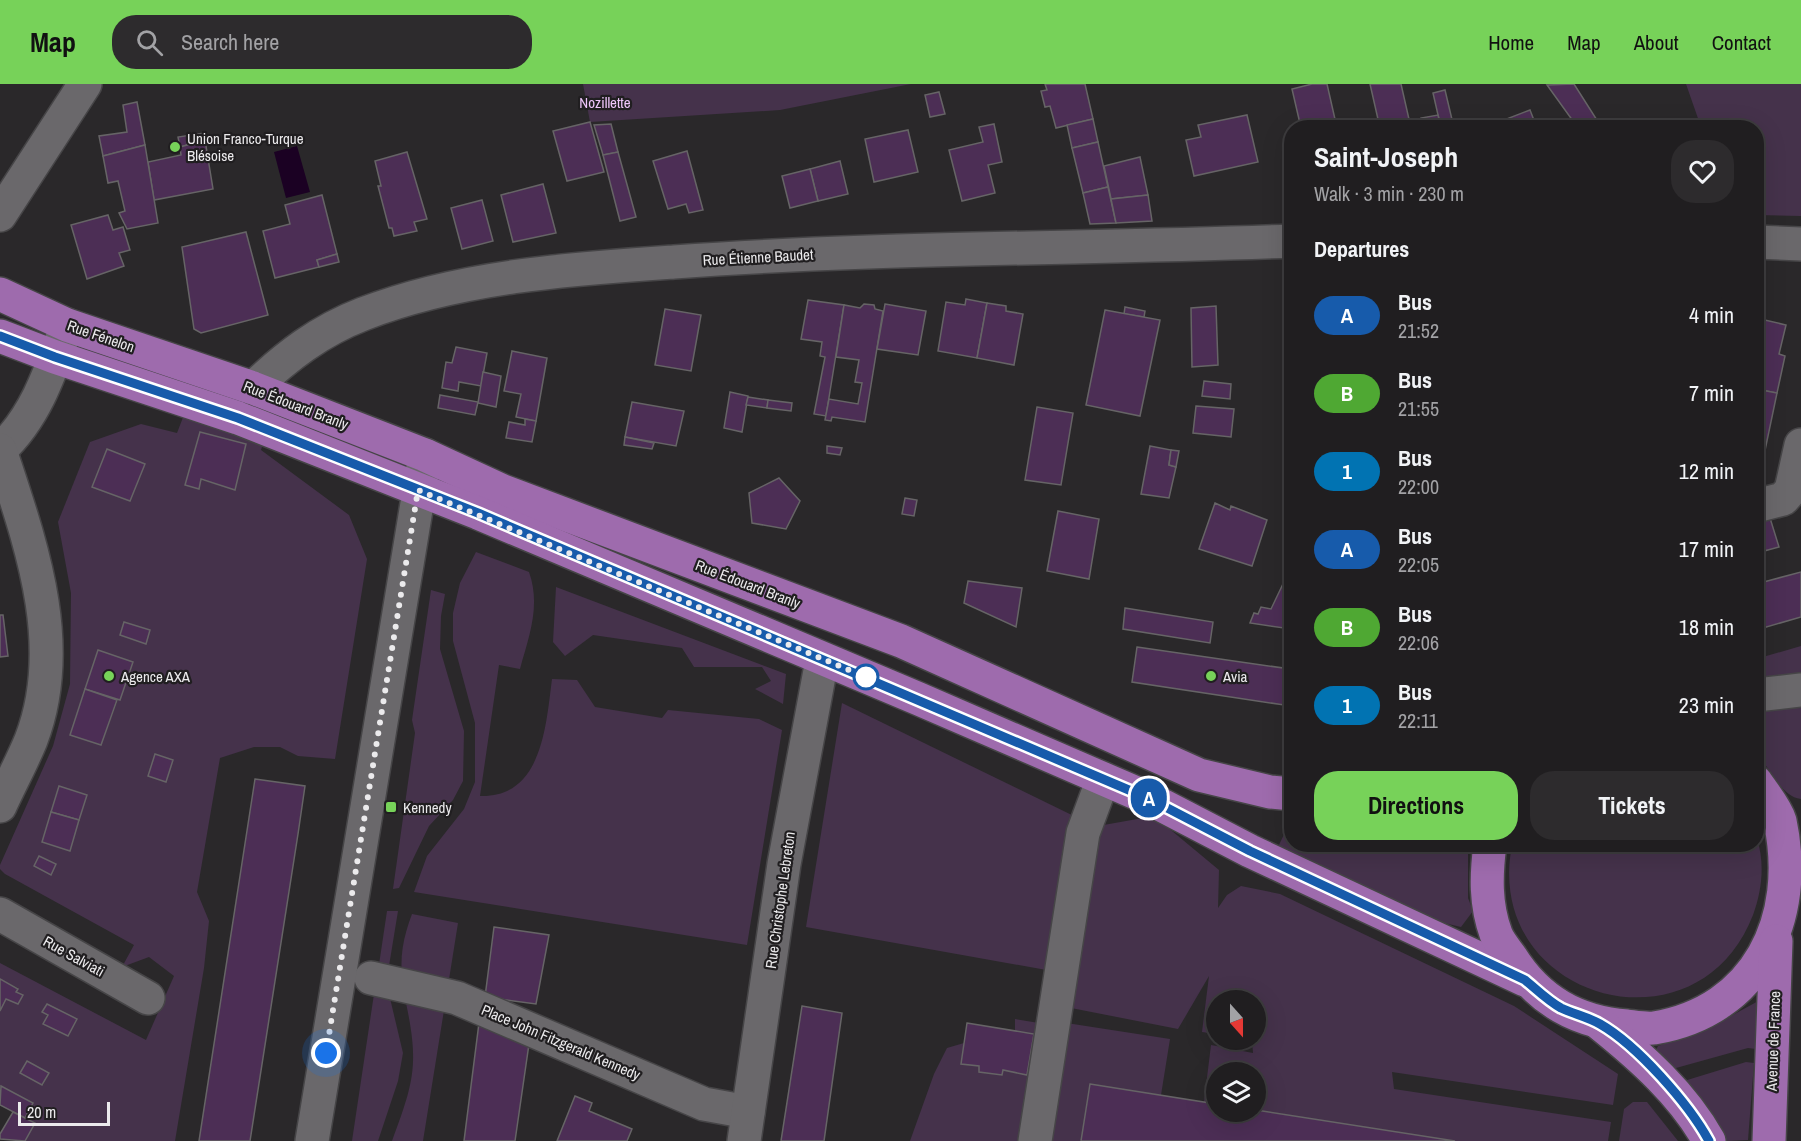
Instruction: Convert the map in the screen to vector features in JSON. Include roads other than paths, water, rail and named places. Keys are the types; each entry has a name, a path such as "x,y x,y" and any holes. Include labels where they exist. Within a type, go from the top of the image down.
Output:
{"main road":[{"name":"Rue Fénelon","path":"0,294 67,325 204,370"},
{"path":"0,336 55,357 238,418 418,490 1103,779 1525,980 1559,1007 1600,1024 1638,1054 1697,1119 1709,1141"},
{"name":"Rue Édouard Branly","path":"204,370 425,455 503,491 901,641 1199,775 1284,793"},
{"path":"1600,1024 1652,1028 1703,1014 1746,984 1776,941 1787,907 1796,859 1779,819 1764,795"},
{"path":"1489,852 1485,883 1496,935 1525,980"},
{"name":"Avenue de France","path":"1769,1141 1776,941"}],"street":[{"path":"0,215 85,84"},
{"name":"Rue Étienne Baudet","path":"253,388 308,340 337,325 394,303 496,280 626,265 746,256 1284,241"},
{"path":"1764,242 1801,244"},
{"path":"0,806 31,739 41,701 46,662 45,620 36,565 0,450 15,437 36,405 67,325"},
{"path":"1764,504 1783,499 1791,490 1801,444"},
{"path":"312,1141 425,455"},
{"name":"Rue Christophe Lebreton","path":"746,1126 784,864 822,660"},
{"path":"1764,694 1801,690"},
{"path":"1035,1141 1083,833 1103,779"},
{"name":"Rue Salviati","path":"0,914 148,998"},
{"name":"Place John Fitzgerald Kennedy","path":"371,978 457,998 704,1104 746,1126"}],"place":[{"name":"Union Franco-Turque Blésoise","path":"175,147"},
{"name":"Agence AXA","path":"109,676"},
{"name":"Avia","path":"1211,676"},
{"name":"Kennedy","path":"391,807"}],"park label":[{"name":"Nozillette","path":"605,102"}]}
